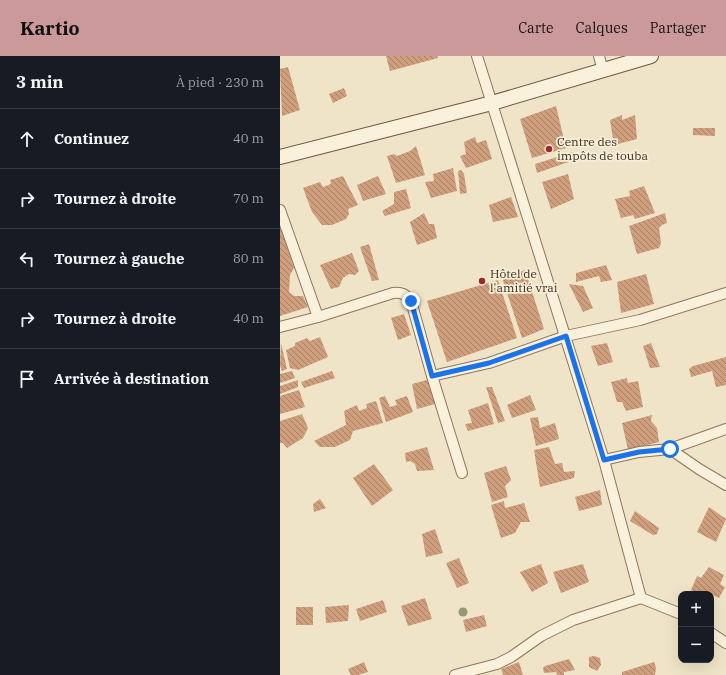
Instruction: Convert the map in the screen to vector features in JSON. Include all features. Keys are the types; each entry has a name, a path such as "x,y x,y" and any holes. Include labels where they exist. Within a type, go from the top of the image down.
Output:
{"street":[{"path":"477,56 604,460 641,598"},
{"path":"599,56 603,71"},
{"path":"280,157 492,103 651,56"},
{"path":"280,210 318,317"},
{"path":"280,327 318,317 392,293 401,292 406,294 411,301 462,473"},
{"path":"432,376 489,363 566,336 640,320 726,293"},
{"path":"604,460 639,452 670,449 726,430"},
{"path":"670,449 726,485"},
{"path":"455,675 496,664 511,657 541,636 573,620 641,598 678,613"},
{"path":"714,635 726,643"}],"building":[{"path":"386,56 437,56 438,58 390,71"},
{"path":"288,67 300,110 282,116 280,69"},
{"path":"344,88 347,96 333,103 329,94"},
{"path":"556,106 566,148 532,158 520,119"},
{"path":"622,115 622,120 635,115 637,139 614,145 610,120"},
{"path":"693,128 715,128 715,136 693,135"},
{"path":"475,137 477,143 486,140 492,159 466,168 460,156 466,154 464,142"},
{"path":"416,146 425,175 396,183 387,156 394,154 397,156 410,151"},
{"path":"573,152 574,160 537,173 535,164"},
{"path":"453,168 457,191 431,198 425,182 434,181 433,174"},
{"path":"461,170 464,174 467,193 460,194 458,171"},
{"path":"568,174 574,199 551,209 542,182"},
{"path":"343,176 358,205 348,209 349,214 346,219 332,225 322,225 312,212 303,188 320,182 323,187 331,184 330,180"},
{"path":"378,176 386,194 363,201 357,185"},
{"path":"644,186 655,213 635,219 633,215 621,218 615,199 630,196 629,191"},
{"path":"406,189 411,208 385,216 382,211 394,204 394,192"},
{"path":"511,197 518,217 493,222 489,205"},
{"path":"424,213 429,224 434,224 437,238 417,245 410,222"},
{"path":"665,213 667,223 659,228 661,243 659,248 637,254 629,226"},
{"path":"280,226 294,268 290,275 289,292 294,296 303,296 308,307 280,316"},
{"path":"369,244 379,280 372,281 360,247"},
{"path":"352,253 359,271 355,275 349,274 343,278 339,287 331,289 320,265"},
{"path":"606,265 612,280 601,282 599,276 576,282 576,273"},
{"path":"525,270 544,329 522,338 502,278"},
{"path":"646,274 654,304 621,313 617,282"},
{"path":"498,280 517,338 447,362 427,301"},
{"path":"569,284 583,286 593,308 583,312"},
{"path":"404,314 411,335 398,340 391,318"},
{"path":"320,337 328,357 298,370 290,368 286,350 295,346 295,343 307,338 310,341"},
{"path":"281,343 287,369 282,371 280,366"},
{"path":"607,343 613,362 598,366 591,346"},
{"path":"651,343 660,367 650,368 643,346"},
{"path":"726,357 726,385 716,387 712,371 691,377 689,369 693,366"},
{"path":"292,371 295,378 280,383 280,374"},
{"path":"332,371 335,378 304,388 301,382"},
{"path":"627,378 628,383 638,381 643,407 626,411 622,402 617,402 611,382"},
{"path":"298,380 298,387 280,394 280,386"},
{"path":"427,380 435,404 417,409 412,384"},
{"path":"486,387 492,387 505,421 498,423"},
{"path":"299,390 305,407 280,414 280,396"},
{"path":"530,395 536,410 512,418 507,405"},
{"path":"385,396 390,407 397,405 395,400 407,396 413,412 386,422 379,398"},
{"path":"376,401 383,423 353,431 350,440 335,447 320,447 314,441 346,425 344,411 357,405 359,411 367,408 366,404"},
{"path":"488,403 494,424 468,431 465,424 472,423 468,410"},
{"path":"302,414 308,428 303,438 287,448 283,443 280,443 280,421"},
{"path":"652,415 651,421 657,428 659,442 628,450 622,423"},
{"path":"538,417 540,428 555,423 559,439 536,446 530,418"},
{"path":"427,447 434,470 417,471 415,464 410,461 406,462 405,453"},
{"path":"549,447 555,464 562,463 564,472 575,471 574,478 540,487 534,450"},
{"path":"374,464 393,490 372,506 353,478"},
{"path":"506,466 511,480 505,486 508,497 492,502 484,473"},
{"path":"600,490 602,505 579,511 575,497"},
{"path":"320,499 326,508 314,512 313,504"},
{"path":"504,501 505,508 524,503 530,522 521,522 515,533 501,538 491,505"},
{"path":"709,507 726,519 716,542 697,532"},
{"path":"635,511 659,528 657,534 653,535 630,521"},
{"path":"435,529 443,553 426,557 422,534"},
{"path":"459,558 469,583 457,588 446,563"},
{"path":"541,564 548,583 532,592 520,572"},
{"path":"583,564 589,582 561,593 553,572"},
{"path":"709,567 724,575 720,584 725,587 719,598 714,596 714,591 691,590 697,576 701,578"},
{"path":"425,598 432,619 408,626 401,606"},
{"path":"383,600 387,612 360,621 356,609"},
{"path":"349,605 348,621 326,623 325,607"},
{"path":"296,607 313,607 313,625 296,625"},
{"path":"484,615 487,626 466,632 463,620"},
{"path":"594,656 600,658 601,665 597,671 589,667 589,657"},
{"path":"569,659 575,670 564,672 564,675 557,675 556,672 544,673 543,668 545,666"},
{"path":"364,662 368,672 358,675 351,675 348,669"},
{"path":"519,662 523,675 503,675 501,669"},
{"path":"654,662 656,668 655,675 622,675 622,672"}],"place":[{"name":"Centre des impôts de touba","path":"549,149"},
{"name":"Hôtel de l'amitié vrai","path":"482,281"}],"route":[{"path":"411,301 432,376 489,363 566,336 604,460 639,452 670,449"}]}
